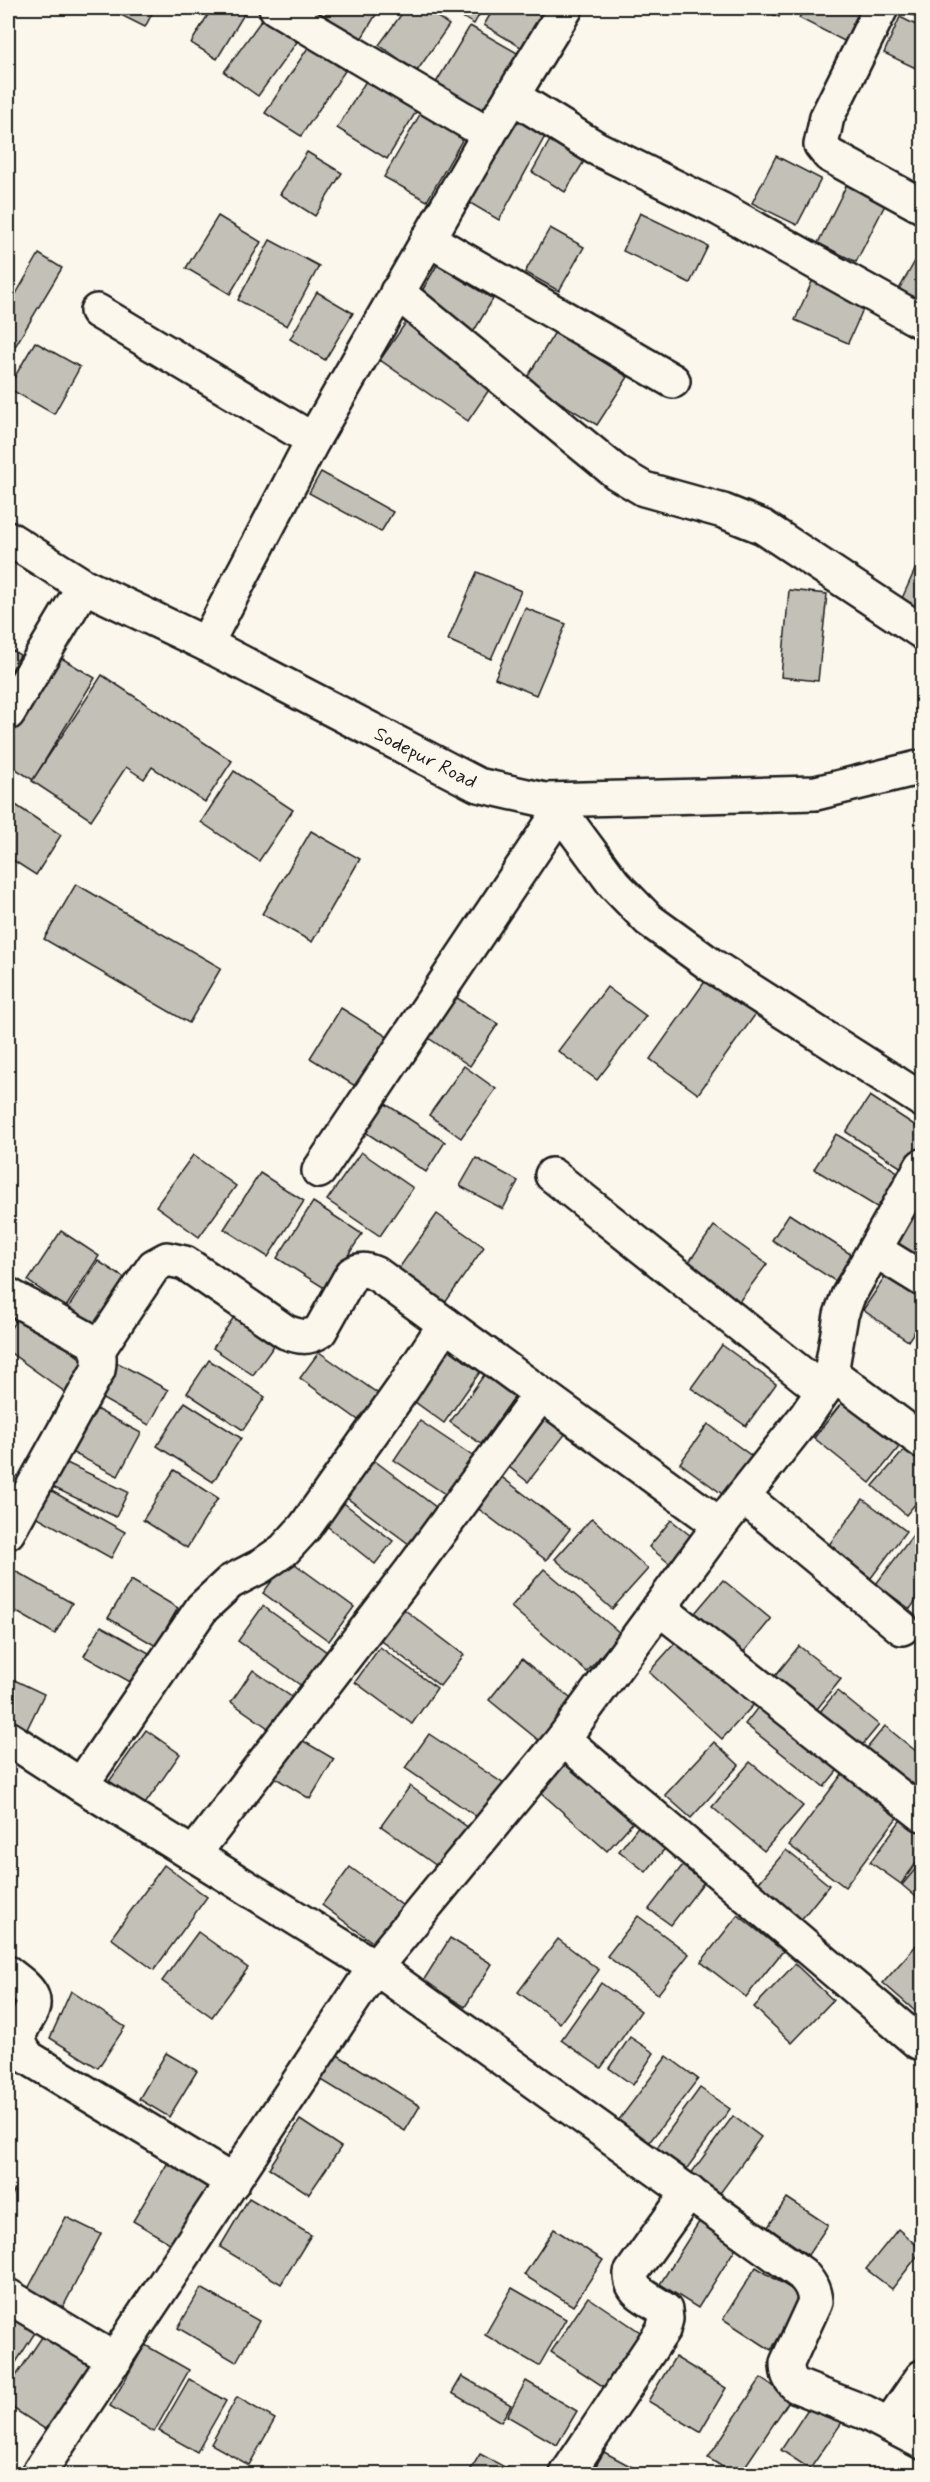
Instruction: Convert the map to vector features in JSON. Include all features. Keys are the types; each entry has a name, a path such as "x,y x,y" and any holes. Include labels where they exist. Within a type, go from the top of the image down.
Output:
{"street":[{"path":"276,8 489,134"},
{"path":"206,644 313,440 489,134 566,8"},
{"path":"881,8 827,117 820,144 829,155 922,206"},
{"path":"512,96 596,148 720,210 922,322"},
{"path":"428,239 673,381"},
{"path":"397,292 626,478 644,489 723,511 763,526 922,632"},
{"path":"97,311 313,440"},
{"name":"Sodepur Road","path":"8,538 84,586 206,644 478,785 553,806 816,793 922,767"},
{"path":"8,713 84,586"},
{"path":"319,1171 553,806 614,884 648,921 711,965 922,1100"},
{"path":"39,2475 375,1967 563,1739 720,1525 806,1416 827,1382 841,1315 848,1296 922,1166"},
{"path":"552,1175 827,1382 922,1441"},
{"path":"875,1250 922,1279"},
{"path":"98,1350 154,1266 167,1259 185,1263 286,1332 299,1337 312,1336 320,1331 352,1274 359,1270 378,1275 720,1525"},
{"path":"8,1295 93,1342 100,1359 98,1370 8,1532"},
{"path":"81,1785 202,1608 230,1581 261,1566 284,1550 304,1527 404,1387 445,1324"},
{"path":"193,1855 411,1571 540,1395"},
{"path":"743,1496 902,1628"},
{"path":"659,1608 922,1812"},
{"path":"8,1738 375,1967 689,2192 810,2283 815,2302 787,2363 787,2374 792,2382 922,2442"},
{"path":"563,1739 918,2042"},
{"path":"8,1973 31,1995 33,2004 18,2041 21,2049 29,2058 233,2182"},
{"path":"567,2475 663,2330 666,2319 665,2310 635,2290 630,2283 631,2272 689,2192"},
{"path":"8,2296 115,2360"},
{"path":"889,2425 922,2377"}],"building":[{"path":"107,8 155,8 145,27"},
{"path":"212,8 241,8 246,11 217,59 191,43"},
{"path":"329,8 380,8 360,41 323,18"},
{"path":"406,8 424,8 449,25 417,71 379,45"},
{"path":"447,8 483,8 474,24"},
{"path":"494,8 550,8 524,49 484,25"},
{"path":"757,8 783,8 779,17"},
{"path":"805,8 874,8 854,46 799,18"},
{"path":"899,8 922,8 922,20"},
{"path":"900,17 922,28 922,71 884,53"},
{"path":"263,18 297,42 258,96 224,72"},
{"path":"470,26 519,54 484,115 434,86"},
{"path":"309,46 345,71 301,136 265,113"},
{"path":"369,76 419,107 387,159 337,128"},
{"path":"515,110 549,129 499,220 465,200"},
{"path":"422,111 465,135 427,201 384,177"},
{"path":"553,135 588,155 565,192 532,172"},
{"path":"307,152 342,173 315,216 280,194"},
{"path":"776,156 821,179 797,225 752,203"},
{"path":"852,174 891,193 856,262 818,243"},
{"path":"640,213 708,246 690,283 623,251"},
{"path":"218,216 261,242 230,294 186,268"},
{"path":"550,228 584,247 559,291 525,272"},
{"path":"270,240 319,266 287,326 238,300"},
{"path":"922,249 922,306 898,291"},
{"path":"39,254 62,268 13,350 8,347 8,308"},
{"path":"437,265 493,299 471,336 415,303"},
{"path":"815,275 868,298 848,343 795,320"},
{"path":"317,292 353,313 325,360 290,339"},
{"path":"409,318 497,378 468,421 380,360"},
{"path":"555,332 628,377 597,425 525,381"},
{"path":"35,342 80,367 54,414 8,388"},
{"path":"321,472 393,512 381,532 309,493"},
{"path":"922,554 922,615 899,605"},
{"path":"477,572 521,591 491,659 448,640"},
{"path":"789,590 827,594 818,681 781,677"},
{"path":"525,608 566,624 536,695 495,678"},
{"path":"8,648 20,655 8,677"},
{"path":"58,656 95,678 33,780 8,764 8,737"},
{"path":"102,675 232,761 205,802 152,767 144,779 126,767 91,820 32,781"},
{"path":"234,771 293,810 259,861 201,822"},
{"path":"8,800 61,835 36,875 8,857"},
{"path":"311,831 360,859 312,942 262,914"},
{"path":"76,884 221,968 189,1023 44,939"},
{"path":"706,980 755,1015 698,1094 650,1059"},
{"path":"607,987 646,1016 597,1080 558,1051"},
{"path":"451,994 498,1024 470,1066 424,1035"},
{"path":"341,1008 391,1039 360,1089 310,1058"},
{"path":"464,1066 496,1089 461,1138 429,1115"},
{"path":"870,1096 922,1130 922,1157 911,1174 846,1132"},
{"path":"381,1101 445,1142 426,1172 362,1130"},
{"path":"836,1134 906,1177 885,1212 814,1169"},
{"path":"361,1152 413,1188 380,1236 327,1200"},
{"path":"193,1155 236,1186 199,1237 156,1206"},
{"path":"476,1158 518,1181 503,1209 460,1186"},
{"path":"260,1173 304,1201 268,1257 224,1229"},
{"path":"922,1197 922,1263 893,1245"},
{"path":"313,1202 362,1234 326,1289 277,1258"},
{"path":"437,1214 484,1247 445,1303 397,1271"},
{"path":"789,1214 852,1255 835,1281 772,1240"},
{"path":"714,1226 767,1264 738,1303 686,1266"},
{"path":"61,1231 99,1256 66,1307 28,1281"},
{"path":"98,1261 132,1283 98,1335 65,1313"},
{"path":"891,1268 922,1290 922,1320 908,1341 863,1310"},
{"path":"240,1308 281,1336 253,1375 213,1348"},
{"path":"20,1314 87,1363 65,1392 8,1351 8,1332"},
{"path":"922,1334 922,1352 914,1347"},
{"path":"446,1337 485,1365 444,1423 404,1394"},
{"path":"722,1345 776,1384 746,1426 691,1388"},
{"path":"319,1352 387,1400 368,1427 300,1378"},
{"path":"209,1360 265,1397 243,1430 187,1393"},
{"path":"118,1363 168,1390 149,1425 99,1397"},
{"path":"487,1371 518,1392 481,1444 450,1422"},
{"path":"851,1391 908,1436 870,1483 814,1438"},
{"path":"185,1402 241,1438 213,1482 157,1446"},
{"path":"542,1406 570,1428 528,1482 500,1460"},
{"path":"94,1408 141,1433 118,1476 71,1452"},
{"path":"420,1421 474,1457 448,1496 394,1460"},
{"path":"708,1424 753,1457 725,1496 680,1463"},
{"path":"912,1441 922,1449 922,1496 906,1515 873,1486"},
{"path":"54,1457 128,1492 116,1517 42,1482"},
{"path":"371,1458 437,1508 409,1544 343,1495"},
{"path":"491,1469 570,1529 546,1560 467,1500"},
{"path":"8,1470 22,1479 8,1504"},
{"path":"174,1470 218,1498 187,1548 143,1520"},
{"path":"41,1485 125,1532 111,1558 27,1511"},
{"path":"863,1499 906,1531 871,1578 828,1546"},
{"path":"341,1501 393,1541 375,1564 323,1523"},
{"path":"592,1518 648,1569 612,1609 555,1559"},
{"path":"671,1520 696,1540 674,1567 649,1547"},
{"path":"913,1535 922,1543 922,1592 910,1609 876,1584"},
{"path":"288,1559 354,1607 329,1641 263,1593"},
{"path":"8,1567 72,1603 55,1634 8,1607"},
{"path":"544,1569 620,1633 587,1672 511,1607"},
{"path":"131,1580 178,1608 156,1646 108,1618"},
{"path":"723,1580 771,1619 743,1653 695,1613"},
{"path":"263,1606 331,1655 306,1689 238,1641"},
{"path":"401,1607 464,1655 440,1686 377,1637"},
{"path":"101,1626 149,1653 132,1683 84,1656"},
{"path":"684,1633 758,1700 722,1739 649,1672"},
{"path":"799,1646 841,1679 813,1714 771,1681"},
{"path":"380,1647 437,1688 412,1724 355,1682"},
{"path":"522,1659 575,1702 542,1743 489,1700"},
{"path":"253,1670 293,1698 271,1730 231,1702"},
{"path":"8,1677 44,1694 27,1729 8,1720"},
{"path":"922,1686 922,1704 914,1697"},
{"path":"837,1691 879,1725 860,1748 819,1713"},
{"path":"765,1698 845,1761 824,1787 745,1724"},
{"path":"885,1726 922,1756 922,1793 920,1796 864,1752"},
{"path":"146,1730 180,1754 143,1807 108,1783"},
{"path":"429,1734 507,1786 483,1821 405,1768"},
{"path":"293,1735 334,1759 310,1799 269,1774"},
{"path":"714,1742 739,1765 691,1818 665,1795"},
{"path":"567,1759 635,1820 607,1851 539,1791"},
{"path":"750,1762 803,1806 764,1851 712,1807"},
{"path":"846,1769 902,1811 845,1887 789,1845"},
{"path":"410,1786 473,1831 444,1871 381,1826"},
{"path":"908,1810 922,1821 922,1855 901,1884 870,1862"},
{"path":"640,1824 667,1846 646,1872 619,1851"},
{"path":"786,1850 829,1885 800,1921 756,1886"},
{"path":"922,1861 922,1902 902,1885"},
{"path":"164,1865 207,1897 154,1970 111,1938"},
{"path":"682,1866 704,1882 671,1925 649,1909"},
{"path":"350,1867 410,1911 382,1949 322,1905"},
{"path":"738,1915 783,1951 746,1997 701,1962"},
{"path":"638,1916 689,1954 658,1994 607,1956"},
{"path":"198,1932 248,1968 212,2017 162,1981"},
{"path":"450,1938 492,1964 465,2007 423,1981"},
{"path":"558,1939 599,1970 560,2023 518,1992"},
{"path":"919,1942 922,1945 922,2017 883,1983"},
{"path":"795,1964 833,2000 792,2043 754,2007"},
{"path":"601,1983 641,2011 601,2068 561,2040"},
{"path":"71,1991 125,2027 98,2068 50,2038"},
{"path":"630,2037 654,2053 633,2085 609,2068"},
{"path":"331,2051 420,2106 405,2131 315,2076"},
{"path":"166,2053 197,2071 169,2117 139,2099"},
{"path":"667,2056 698,2079 648,2144 618,2121"},
{"path":"700,2088 730,2109 685,2171 655,2150"},
{"path":"733,2116 761,2137 718,2196 690,2175"},
{"path":"300,2120 341,2147 309,2194 269,2168"},
{"path":"170,2159 210,2182 173,2245 133,2221"},
{"path":"8,2187 14,2191 8,2204"},
{"path":"249,2198 311,2235 281,2284 220,2247"},
{"path":"787,2198 828,2225 808,2255 768,2227"},
{"path":"66,2217 101,2234 63,2307 28,2289"},
{"path":"699,2222 737,2246 698,2308 660,2284"},
{"path":"554,2229 603,2260 573,2306 524,2275"},
{"path":"898,2229 922,2250 892,2289 866,2269"},
{"path":"756,2267 804,2297 771,2350 723,2319"},
{"path":"201,2288 259,2321 236,2362 178,2328"},
{"path":"512,2288 566,2319 539,2366 485,2335"},
{"path":"588,2297 646,2336 610,2391 551,2352"},
{"path":"8,2308 38,2328 8,2375"},
{"path":"44,2334 95,2367 51,2433 8,2405 8,2388"},
{"path":"145,2345 189,2370 154,2432 110,2406"},
{"path":"675,2357 726,2388 700,2432 648,2401"},
{"path":"462,2376 511,2405 501,2422 452,2393"},
{"path":"761,2378 791,2398 740,2474 734,2474 708,2458"},
{"path":"189,2379 226,2401 197,2452 159,2431"},
{"path":"526,2381 577,2411 557,2445 507,2416"},
{"path":"237,2397 275,2419 249,2465 211,2444"},
{"path":"815,2398 845,2418 810,2469 781,2450"},
{"path":"604,2452 645,2474 591,2474"},
{"path":"480,2454 518,2474 468,2474"}]}
